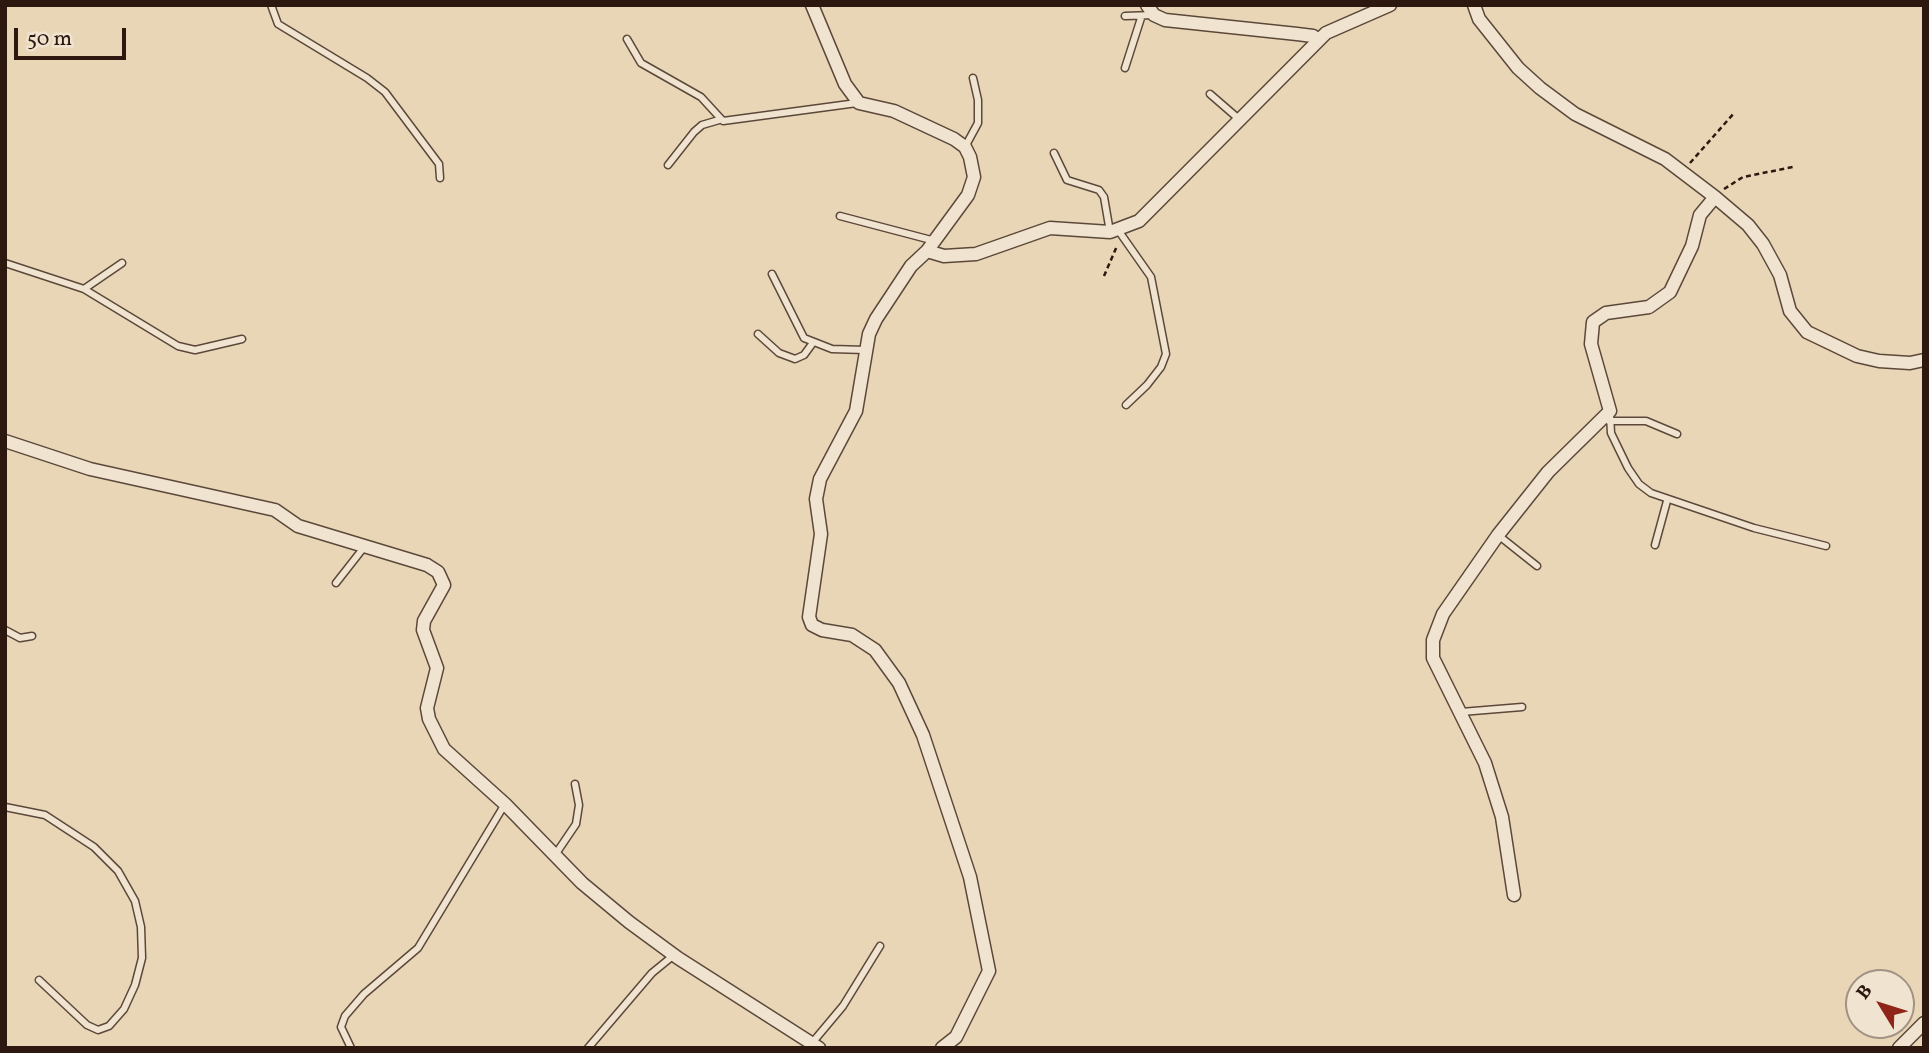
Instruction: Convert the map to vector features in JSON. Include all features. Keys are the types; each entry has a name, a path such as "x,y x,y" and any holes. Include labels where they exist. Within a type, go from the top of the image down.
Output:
{"street":[{"path":"812,5 845,84 859,103 894,111 965,147 974,167 968,195 931,246 911,267 876,319 867,350 856,411 818,489 816,499 821,534 809,617 813,625 822,630 852,635 875,650 899,683 923,735 970,877 989,971 956,1037 943,1048"},
{"path":"931,246 944,256 976,254 1050,228 1118,234 1139,221 1242,121 1326,33 1390,5"},
{"path":"1474,5 1479,19 1518,68 1540,88 1575,114 1665,159 1748,225 1763,244 1780,275 1790,311 1807,332 1857,356 1910,363 1924,360"},
{"path":"1147,13 1189,23 1314,36 1319,40"},
{"path":"1514,895 1502,817 1485,763 1433,658 1433,640 1443,614 1498,535 1548,472 1609,416 1591,344 1593,322 1606,313 1649,307 1670,292 1692,246 1700,215 1716,197"},
{"path":"5,442 90,469 275,510 298,526 427,565 443,578 444,585 424,621 425,640 437,668 427,708 429,719 444,749 505,804 582,883 674,955 816,1045"},
{"path":"1899,1048 1924,1023"}],"lane":[{"path":"271,5 278,24 367,78 385,92 439,164 440,178"},
{"path":"1125,16 1147,13 1125,68"},
{"path":"626,40 641,63 701,97 719,120"},
{"path":"965,147 978,123 978,100 973,78"},
{"path":"1210,94 1242,121"},
{"path":"668,165 702,125 719,120 728,122 859,103"},
{"path":"1054,152 1067,180 1100,190 1118,234 1150,278 1166,354 1161,367 1147,385 1126,405"},
{"path":"840,216 931,246"},
{"path":"5,263 84,289 178,346 195,350 242,339"},
{"path":"84,289 122,263"},
{"path":"772,274 799,332 812,344 846,351 867,350"},
{"path":"758,334 779,353 795,359 804,355 812,344"},
{"path":"1677,434 1646,421 1609,416 1611,433 1639,484 1667,501 1826,546"},
{"path":"1655,545 1667,501"},
{"path":"1498,535 1537,566"},
{"path":"337,583 365,546"},
{"path":"5,630 20,638 32,636"},
{"path":"1461,712 1522,707"},
{"path":"554,856 576,824 579,805 575,784"},
{"path":"351,1048 341,1027 345,1016 364,994 418,948 505,804"},
{"path":"5,807 45,815 94,846 118,871 135,901 141,927 142,958 135,985 124,1009 108,1026 99,1030 87,1025 39,980"},
{"path":"816,1045 880,946"},
{"path":"588,1048 652,973 674,955"}],"path":[{"path":"1681,173 1735,112"},
{"path":"1716,197 1742,177 1793,167"},
{"path":"1104,275 1118,234"}]}
